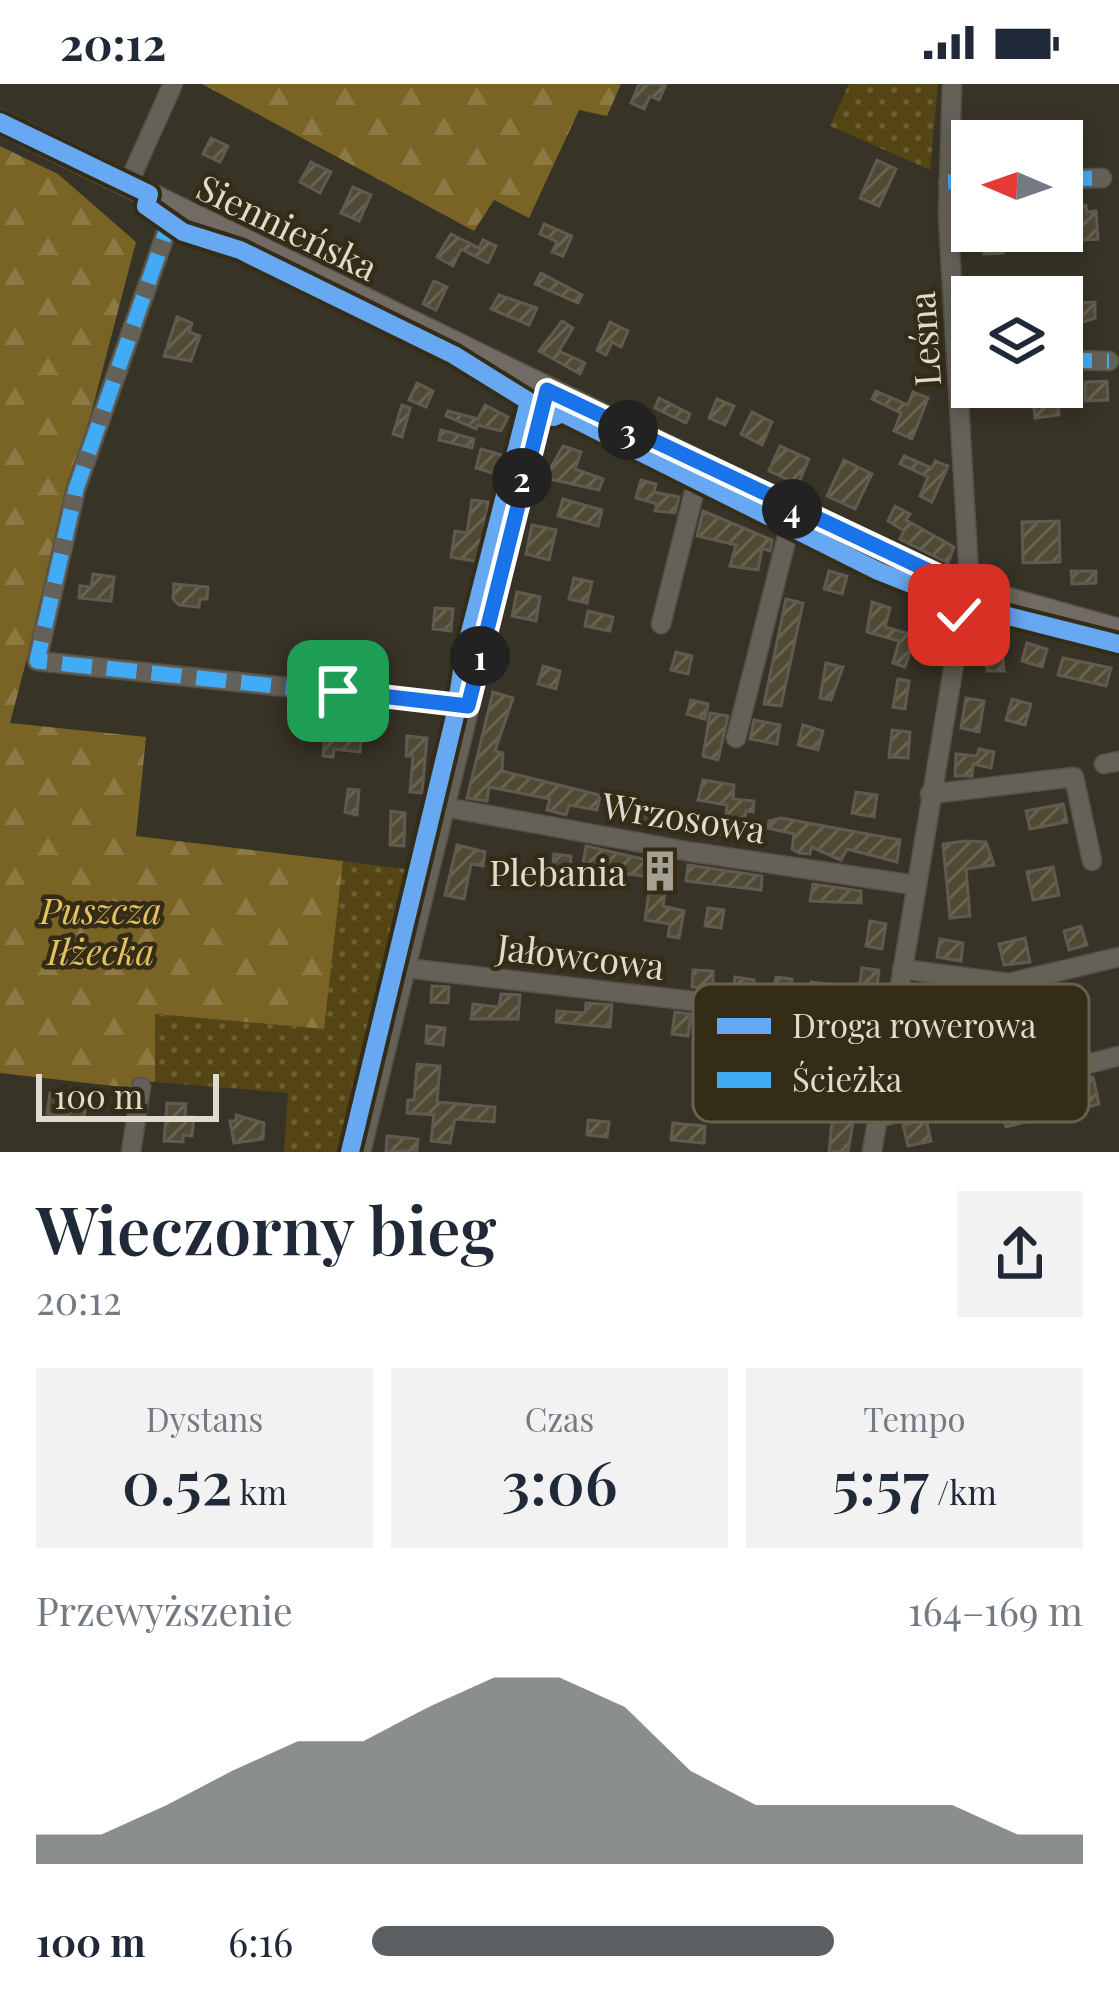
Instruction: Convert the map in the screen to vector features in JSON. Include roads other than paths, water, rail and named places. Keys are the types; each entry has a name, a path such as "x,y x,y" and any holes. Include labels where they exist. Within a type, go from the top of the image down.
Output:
{"main road":[{"name":"Siennieńska","path":"0,122 701,465 965,588 1119,631"}],"street":[{"path":"128,184 173,84"},
{"name":"Leśna","path":"952,84 948,182 957,276"},
{"path":"1083,178 1102,178"},
{"path":"175,207 76,489 37,661 468,706"},
{"path":"1083,361 1108,362"},
{"path":"361,1152 547,390"},
{"name":"Leśna","path":"900,984 970,547 966,408"},
{"path":"661,624 701,465"},
{"path":"736,738 794,509"},
{"path":"930,794 1074,777 1092,861"},
{"name":"Wrzosowa","path":"444,807 916,884"},
{"path":"902,969 1010,983 1119,957"},
{"name":"Jałowcowa","path":"406,968 693,1001"},
{"path":"1089,1064 1119,1056"},
{"path":"131,1152 142,1087"},
{"name":"Leśna","path":"872,1152 877,1122"}],"place":[{"name":"Plebania","path":"660,871"}],"park label":[{"name":"Puszcza Iłżecka","path":"101,930"}]}
